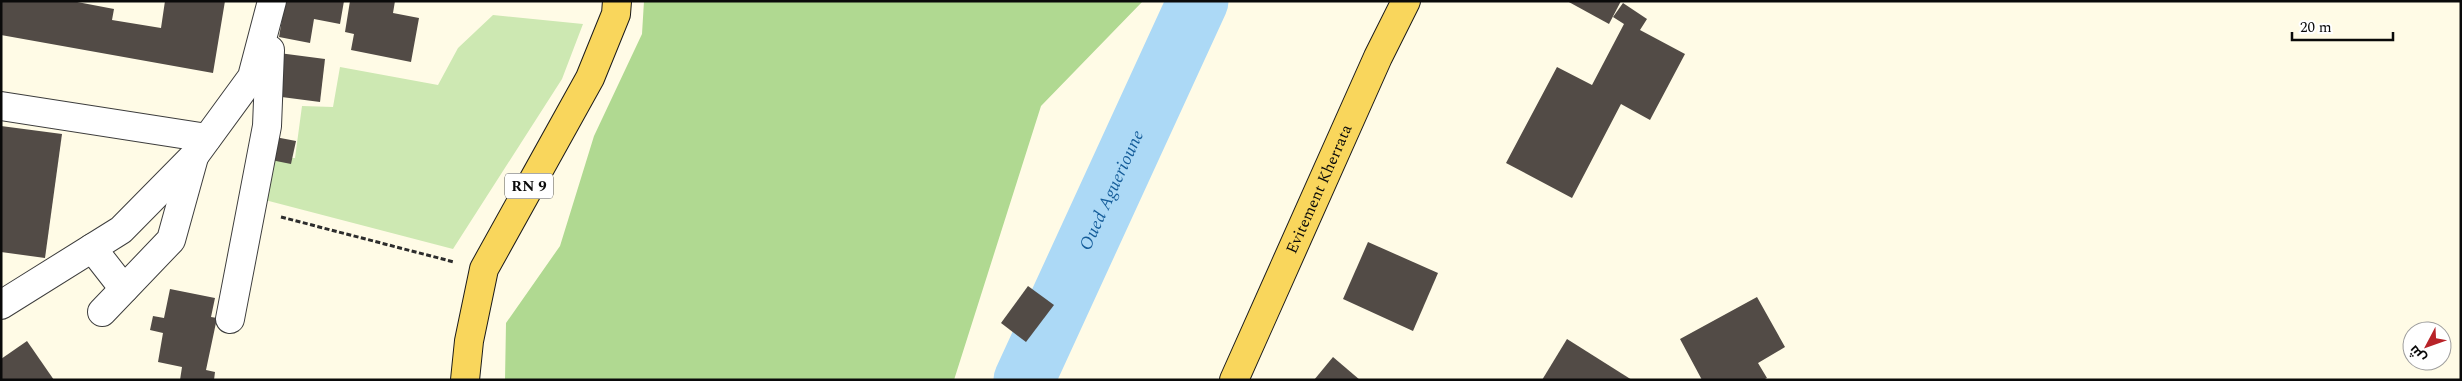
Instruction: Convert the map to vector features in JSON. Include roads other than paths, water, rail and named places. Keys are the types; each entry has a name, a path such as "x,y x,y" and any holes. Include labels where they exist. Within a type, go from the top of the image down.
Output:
{"main road":[{"name":"RN 9","path":"465,380 469,341 484,269 590,78 616,14 617,1"},
{"name":"Evitement Kherrata","path":"1234,380 1378,57 1406,1"}],"street":[{"path":"1,306 121,230 201,147 252,77 272,1"},
{"path":"230,319 267,126 272,1"},
{"path":"1,106 201,147"},
{"path":"102,312 171,240 201,147"},
{"path":"92,248 124,289"}],"waterway":[{"name":"Oued Aguerioune","path":"1024,380 1198,1"}]}
